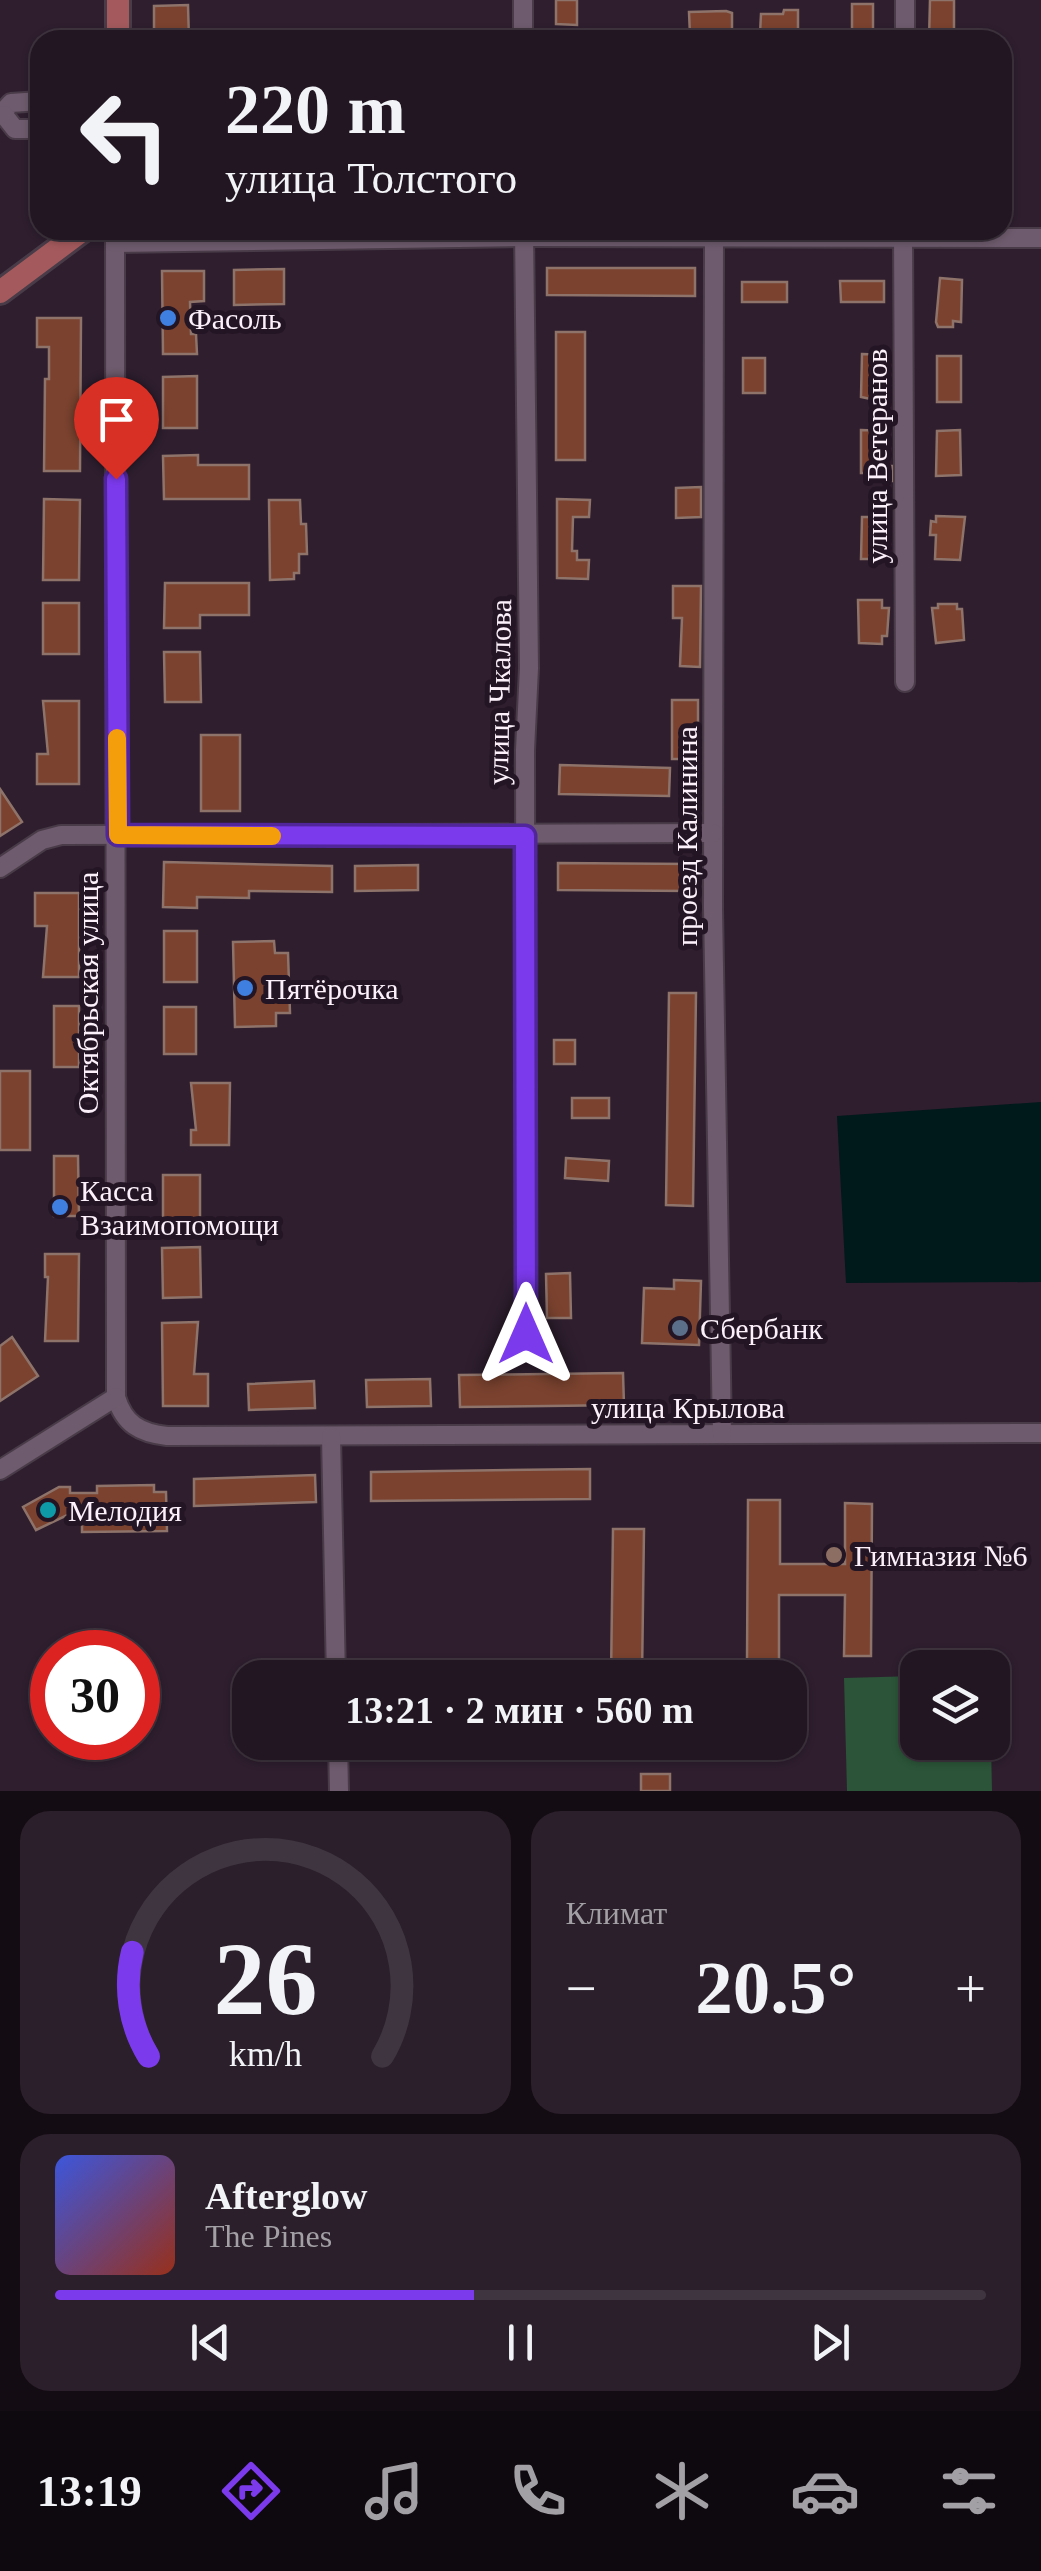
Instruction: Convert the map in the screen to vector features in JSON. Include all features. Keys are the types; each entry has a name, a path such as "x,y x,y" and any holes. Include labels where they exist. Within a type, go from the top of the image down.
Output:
{"main road":[{"path":"118,0 118,30"},
{"path":"0,292 69,240"}],"street":[{"path":"523,0 523,30"},
{"path":"905,0 905,30"},
{"path":"30,102 11,103 2,115 14,129 30,128"},
{"path":"1012,237 1041,238"},
{"name":"Октябрьская улица","path":"115,240 116,1397"},
{"name":"улица Чкалова","path":"524,240 529,668 525,836 526,1334"},
{"name":"проезд Калинина","path":"714,240 713,833 722,1434"},
{"name":"улица Ветеранов","path":"903,240 905,682"},
{"path":"0,868 47,837 713,833"},
{"path":"0,1470 116,1397"},
{"name":"улица Крылова","path":"116,1397 126,1420 154,1435 1041,1433"},
{"path":"332,1436 336,1660"},
{"path":"338,1760 339,1791"}],"green space":[{"path":"900,1676 900,1760 991,1760 992,1791 847,1791 844,1678"}],"shaded area":[{"path":"1041,1102 1041,1282 846,1283 837,1116"}],"building":[{"path":"556,0 577,0 577,25 556,24"},
{"path":"930,0 954,0 954,30 929,30"},
{"path":"852,4 873,4 873,30 852,30"},
{"path":"188,5 189,30 154,30 154,6"},
{"path":"784,10 798,10 798,30 760,30 761,14 783,14"},
{"path":"689,12 732,13 732,30 690,30"},
{"path":"547,268 695,268 695,296 547,295"},
{"path":"284,269 284,304 234,305 234,270"},
{"path":"162,271 204,271 204,301 190,302 191,334 196,334 197,354 163,354"},
{"path":"940,278 962,280 961,322 953,321 953,327 938,327 936,322"},
{"path":"840,281 884,281 884,302 841,302"},
{"path":"742,282 787,282 787,302 742,302"},
{"path":"37,318 81,318 80,471 44,471 49,347 37,347"},
{"path":"556,332 585,332 585,460 556,460"},
{"path":"862,354 887,355 885,402 861,397"},
{"path":"937,356 961,356 961,402 937,402"},
{"path":"743,358 765,358 765,393 743,393"},
{"path":"197,376 197,428 163,428 163,377"},
{"path":"861,430 885,431 884,466 892,466 892,481 867,481 868,473 861,473"},
{"path":"960,430 961,475 936,476 937,431"},
{"path":"198,455 198,465 249,465 249,499 164,499 163,456"},
{"path":"701,487 701,517 676,518 676,488"},
{"path":"44,499 80,500 79,580 43,580"},
{"path":"557,499 590,500 589,517 573,517 572,551 577,551 577,560 589,560 588,579 557,578"},
{"path":"269,500 300,500 307,554 299,554 299,573 294,573 294,579 270,580"},
{"path":"936,516 965,517 960,560 935,559 936,535 930,535 931,521 936,522"},
{"path":"862,517 883,517 882,541 888,541 888,554 882,554 883,559 861,559"},
{"path":"165,583 249,583 249,615 200,615 200,628 164,628"},
{"path":"673,586 701,586 700,667 680,666 682,618 673,618"},
{"path":"858,600 882,600 882,608 889,608 887,636 882,636 882,644 859,643"},
{"path":"43,603 79,603 79,654 43,654"},
{"path":"938,604 957,604 957,609 962,609 964,640 936,643 932,608 938,608"},
{"path":"164,652 200,652 201,702 165,702"},
{"path":"672,700 698,700 698,759 672,759"},
{"path":"43,701 79,701 79,784 37,784 37,754 48,754"},
{"path":"201,735 240,735 240,811 201,811"},
{"path":"560,765 670,768 669,796 559,794"},
{"path":"0,789 22,822 0,836"},
{"path":"164,862 332,866 332,892 249,891 249,898 197,897 197,908 163,907"},
{"path":"558,863 690,864 689,891 558,890"},
{"path":"418,865 418,890 355,891 355,866"},
{"path":"35,893 79,893 79,977 43,977 47,926 35,926"},
{"path":"164,931 197,931 197,982 164,982"},
{"path":"274,941 275,953 288,953 290,1013 276,1013 276,1026 235,1027 233,942"},
{"path":"669,993 696,993 693,1206 666,1205"},
{"path":"54,1006 79,1006 79,1067 54,1067"},
{"path":"164,1007 196,1007 196,1054 164,1054"},
{"path":"554,1040 575,1040 575,1064 554,1064"},
{"path":"0,1071 30,1071 30,1150 0,1150"},
{"path":"191,1083 230,1083 229,1145 191,1145 191,1130 196,1130"},
{"path":"572,1098 609,1098 609,1118 572,1118"},
{"path":"54,1156 78,1156 79,1216 54,1216"},
{"path":"566,1158 609,1161 608,1181 565,1178"},
{"path":"163,1175 200,1175 200,1225 163,1225"},
{"path":"200,1247 201,1297 163,1298 162,1248"},
{"path":"45,1254 79,1254 78,1341 45,1341"},
{"path":"570,1273 571,1318 547,1318 546,1274"},
{"path":"674,1280 701,1281 699,1345 642,1343 644,1288 674,1289"},
{"path":"198,1322 194,1374 208,1374 208,1406 163,1406 162,1323"},
{"path":"12,1337 38,1376 0,1401 0,1346"},
{"path":"623,1373 624,1405 460,1407 459,1375"},
{"path":"430,1379 431,1406 367,1407 366,1380"},
{"path":"314,1381 315,1408 249,1410 248,1384"},
{"path":"590,1469 590,1499 371,1501 371,1472"},
{"path":"315,1475 316,1502 194,1506 194,1479"},
{"path":"154,1485 154,1492 166,1492 167,1531 82,1532 82,1508 36,1530 23,1507 59,1487 70,1487 70,1493 97,1493 97,1486"},
{"path":"748,1500 780,1500 780,1564 845,1564 845,1503 872,1504 871,1656 844,1656 845,1595 779,1595 779,1660 747,1660"},
{"path":"613,1529 644,1529 642,1660 611,1660"},
{"path":"641,1774 670,1774 670,1791 641,1791"}],"slow traffic":[{"path":"117,738 118,835 272,836"}],"place":[{"name":"Фасоль","path":"168,318"},
{"name":"Пятёрочка","path":"245,988"},
{"name":"Касса Взаимопомощи","path":"60,1207"},
{"name":"Сбербанк","path":"680,1328"},
{"name":"Мелодия","path":"48,1510"},
{"name":"Гимназия №6","path":"834,1555"}],"route":[{"path":"116,479 118,835 525,836 526,1334"}]}
